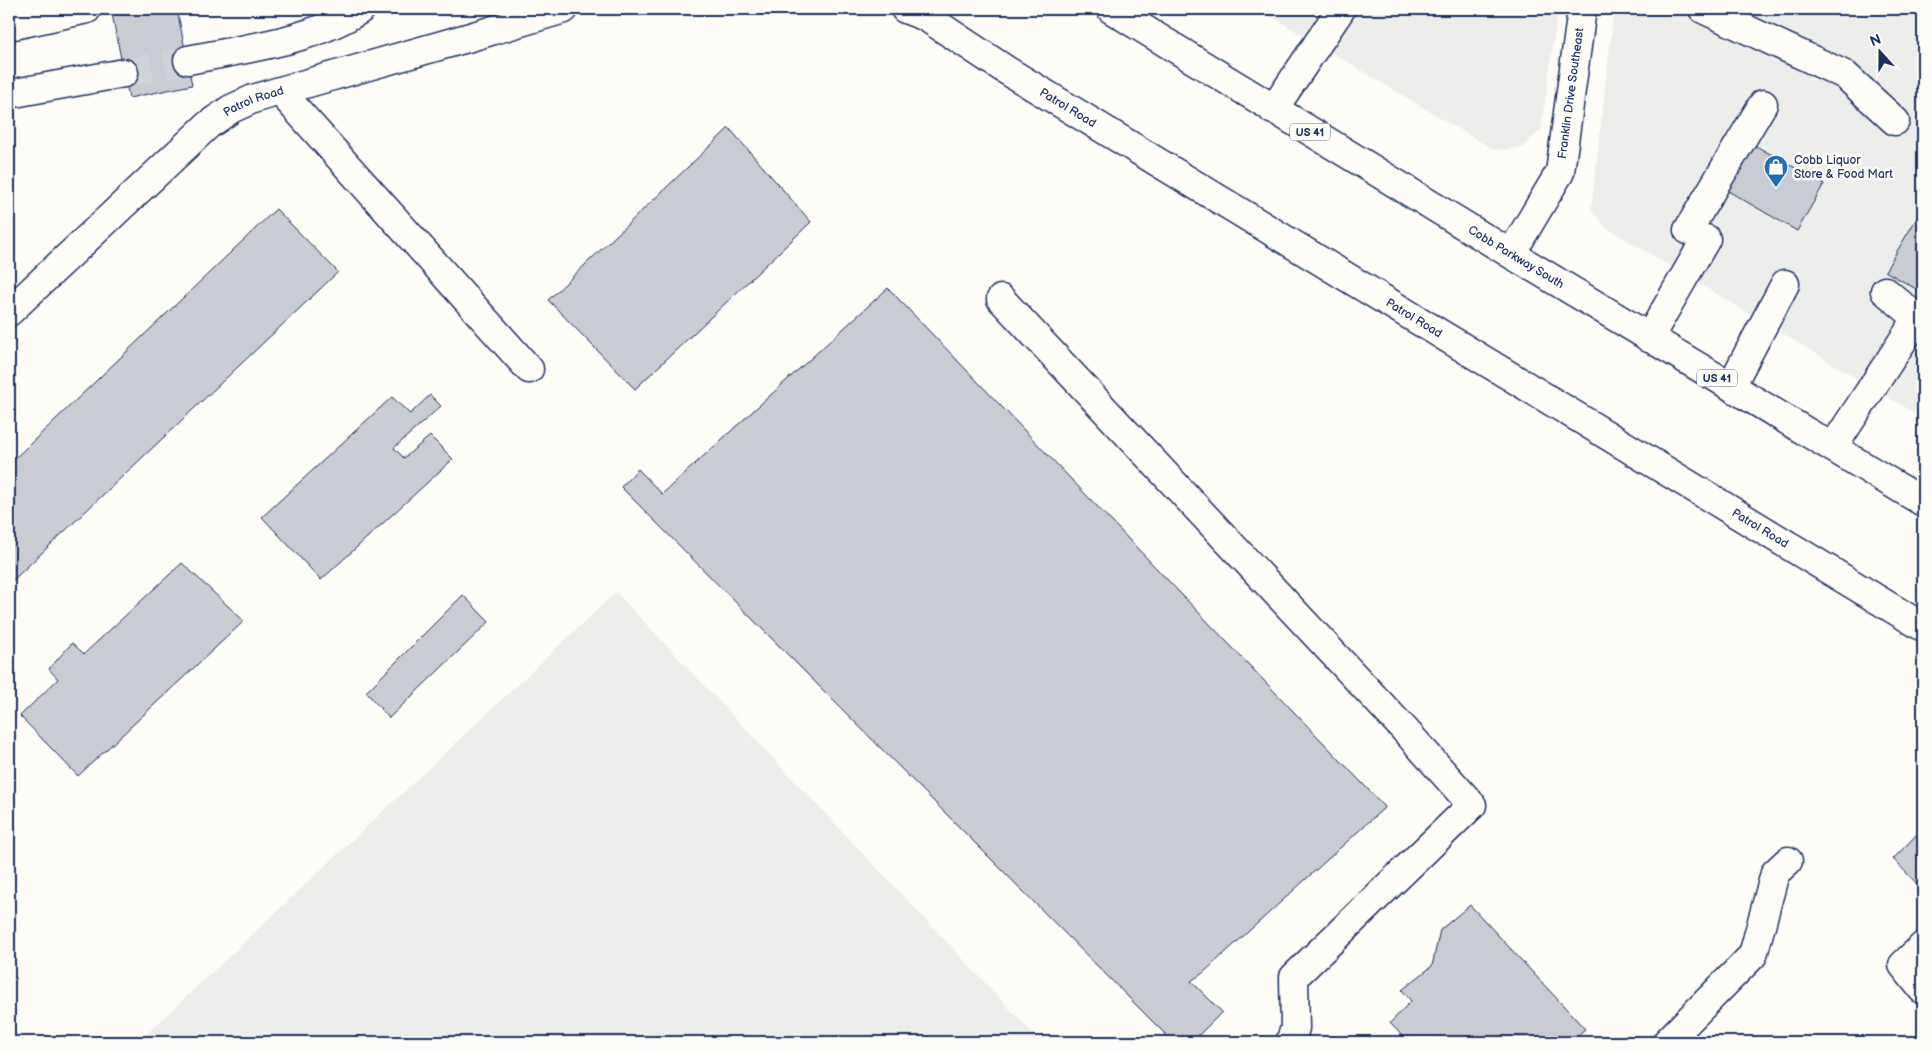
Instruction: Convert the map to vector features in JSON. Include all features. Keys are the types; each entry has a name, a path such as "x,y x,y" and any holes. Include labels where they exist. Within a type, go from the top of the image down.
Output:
{"street":[{"path":"9,26 57,12 87,9"},
{"path":"188,60 273,43 314,32 361,9"},
{"name":"Patrol Road","path":"12,302 208,125 231,109 253,99 564,9"},
{"name":"Patrol Road","path":"905,9 926,17 1037,90 1923,627"},
{"name":"Cobb Parkway South","path":"1111,9 1273,110 1923,502"},
{"path":"1273,110 1340,9"},
{"name":"Franklin Drive Southeast","path":"1511,254 1560,172 1582,9"},
{"path":"1703,9 1845,75 1895,121"},
{"path":"9,94 124,73"},
{"path":"280,91 529,369"},
{"path":"1649,338 1697,235 1763,104"},
{"path":"1731,386 1785,284"},
{"path":"1833,447 1920,321 1885,291"},
{"path":"1001,299 1404,729 1472,805 1294,977 1295,1028 1290,1042"},
{"path":"1682,1038 1753,954 1775,873 1788,861"},
{"path":"1923,946 1903,965 1923,990"}],"shaded area":[{"path":"1259,9 1558,9 1541,130 1522,148 1494,150"},
{"path":"1614,9 1923,9 1923,418 1607,228 1591,210"},
{"path":"616,592 1041,1042 138,1042"}],"building":[{"path":"111,9 177,9 192,85 129,98"},
{"path":"729,128 811,222 635,389 548,300"},
{"name":"Cobb Liquor Store & Food Mart","path":"1754,145 1824,184 1797,231 1728,191"},
{"path":"1923,208 1923,293 1885,271"},
{"path":"276,209 338,272 9,584 9,464"},
{"path":"888,288 1385,807 1203,973 1191,981 1222,1012 1192,1042 1173,1042 621,487 638,469 662,494"},
{"path":"430,395 441,406 394,448 404,458 430,436 453,459 321,580 262,517 392,397 410,414"},
{"path":"182,563 244,621 78,776 20,716 58,679 49,669 72,643 84,654"},
{"path":"463,595 489,622 389,718 366,692"},
{"path":"1923,828 1923,890 1893,859"},
{"path":"1470,905 1585,1029 1570,1042 1408,1042 1390,1023 1411,1001 1402,990 1432,966 1440,930"}],"tunnel":[{"path":"124,73 188,60"}],"place":[{"name":"Cobb Liquor Store & Food Mart","path":"1776,188"}]}
